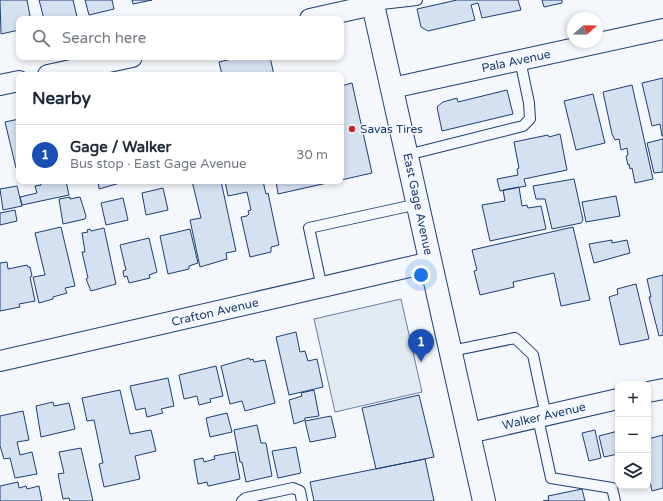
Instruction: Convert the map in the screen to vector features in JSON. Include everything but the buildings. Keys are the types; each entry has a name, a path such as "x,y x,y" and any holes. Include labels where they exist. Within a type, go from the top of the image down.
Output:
{"main road":[{"name":"East Gage Avenue","path":"373,3 484,501"}],"street":[{"path":"322,16 373,3"},
{"name":"Pala Avenue","path":"392,88 663,29"},
{"path":"62,72 118,60"},
{"path":"0,85 16,82"},
{"name":"Crafton Avenue","path":"0,361 431,262"},
{"path":"651,391 663,389"},
{"name":"Walker Avenue","path":"469,433 615,400"}],"lane":[{"path":"373,3 418,0"},
{"path":"407,155 523,126 530,119 520,60"},
{"path":"322,288 309,228 418,204"},
{"path":"451,351 515,338 533,355 551,478 612,488 615,501"},
{"path":"242,501 246,498 293,488 300,490 302,501"}],"shaded area":[{"path":"401,299 422,392 335,412 314,319"}],"place":[{"name":"Savas Tires","path":"352,129"},
{"name":"Gage / Walker","path":"421,362"}]}
